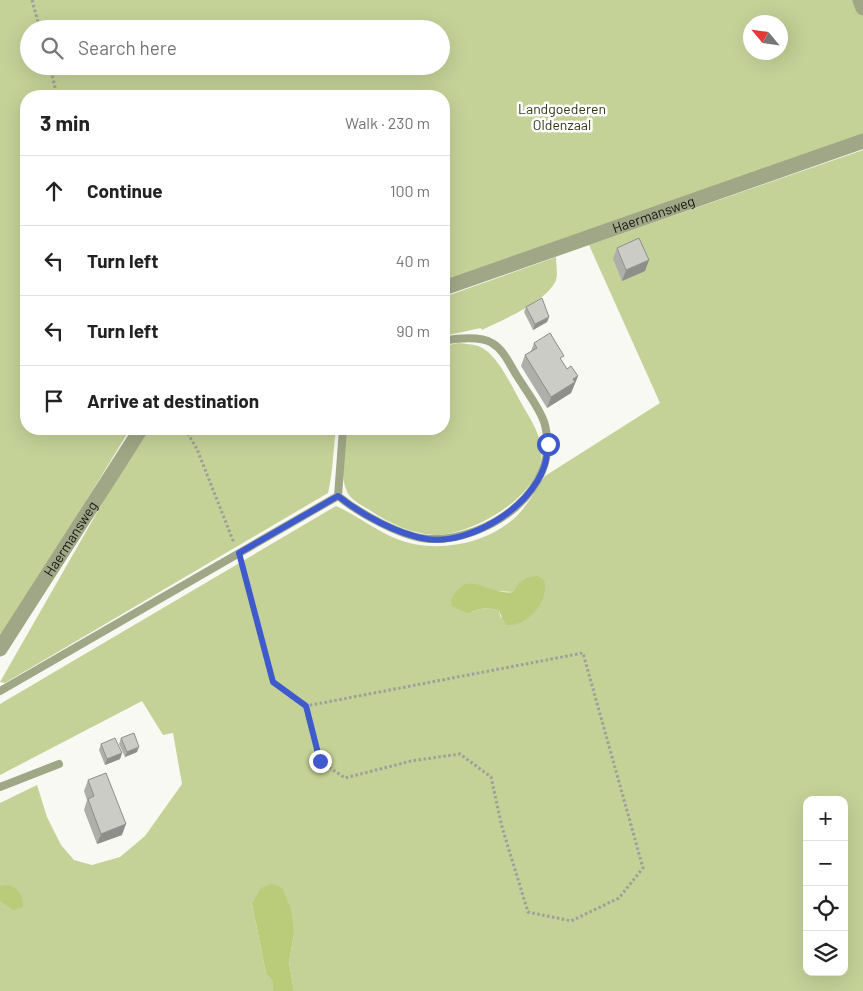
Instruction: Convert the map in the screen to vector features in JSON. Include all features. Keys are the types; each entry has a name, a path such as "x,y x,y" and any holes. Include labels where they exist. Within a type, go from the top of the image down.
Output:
{"street":[{"path":"860,0 863,8"},
{"name":"Haermansweg","path":"450,286 863,141"},
{"name":"Haermansweg","path":"0,649 137,435"}],"lane":[{"path":"338,496 350,506 375,519 403,532 429,539 456,537 485,528 514,510 533,487 544,467 548,444 545,424 505,356 492,342 477,339 450,341"},
{"path":"338,496 343,435"},
{"path":"0,691 338,496"},
{"path":"0,787 59,764"}],"path":[{"path":"32,0 38,20"},
{"path":"52,75 56,90"},
{"path":"189,435 197,449 239,553 273,682 306,706 320,761 345,778 410,761 460,754 491,777 502,827 528,912 571,921 619,898 643,868 583,653 306,706"}],"green space":[{"name":"Landgoederen Oldenzaal","path":"0,0 863,0 863,134 450,282 450,90 20,90 20,435 126,435 0,642"},
{"path":"863,150 863,991 294,991 289,962 294,934 252,904 266,973 273,982 273,991 0,991 0,803 37,785 47,817 61,845 74,860 92,865 120,857 145,836 182,784 173,733 163,735 142,701 0,775 0,704 336,506 389,536 425,546 455,545 484,537 498,530 515,517 525,506 545,476 660,403 589,245","holes":["495,591 514,592 501,618 499,611 495,610 476,610 468,614 459,609"]},
{"path":"556,257 556,280 543,296 512,316 482,330 481,328 450,335 450,295"},
{"path":"459,343 476,345 485,349 497,361 538,434 541,447 540,464 533,480 521,495 505,508 468,528 434,535 409,530 393,524 353,499 344,483 343,459 345,435 450,435 450,345"},
{"path":"146,435 335,435 328,493 5,683 0,682 111,488"}],"shaded area":[{"path":"538,576 544,580 544,596 536,611 522,622 514,625 506,625 499,611 483,609 468,614 452,606 451,600 464,585 471,584 504,592 514,592 523,580"},
{"path":"272,884 282,888 291,909 294,934 289,962 294,991 273,991 273,982 266,973 252,904 261,888"},
{"path":"7,885 15,888 19,893 23,907 13,910 0,901 0,886"}],"building":[{"path":"639,238 649,260 626,270 617,248"},
{"path":"542,298 549,317 535,324 526,307"},
{"path":"550,333 564,356 560,358 567,369 571,366 578,376 573,379 575,382 551,397 525,355 537,348 534,343"},
{"path":"134,733 139,747 127,752 121,738"},
{"path":"115,738 122,753 107,759 101,744"},
{"path":"106,773 126,824 101,834 88,799 94,796 88,780"}],"route":[{"path":"320,761 306,706 273,682 239,553 338,496 350,506 375,519 403,532 429,539 456,537 485,528 514,510 533,487 544,467 548,444"}]}
